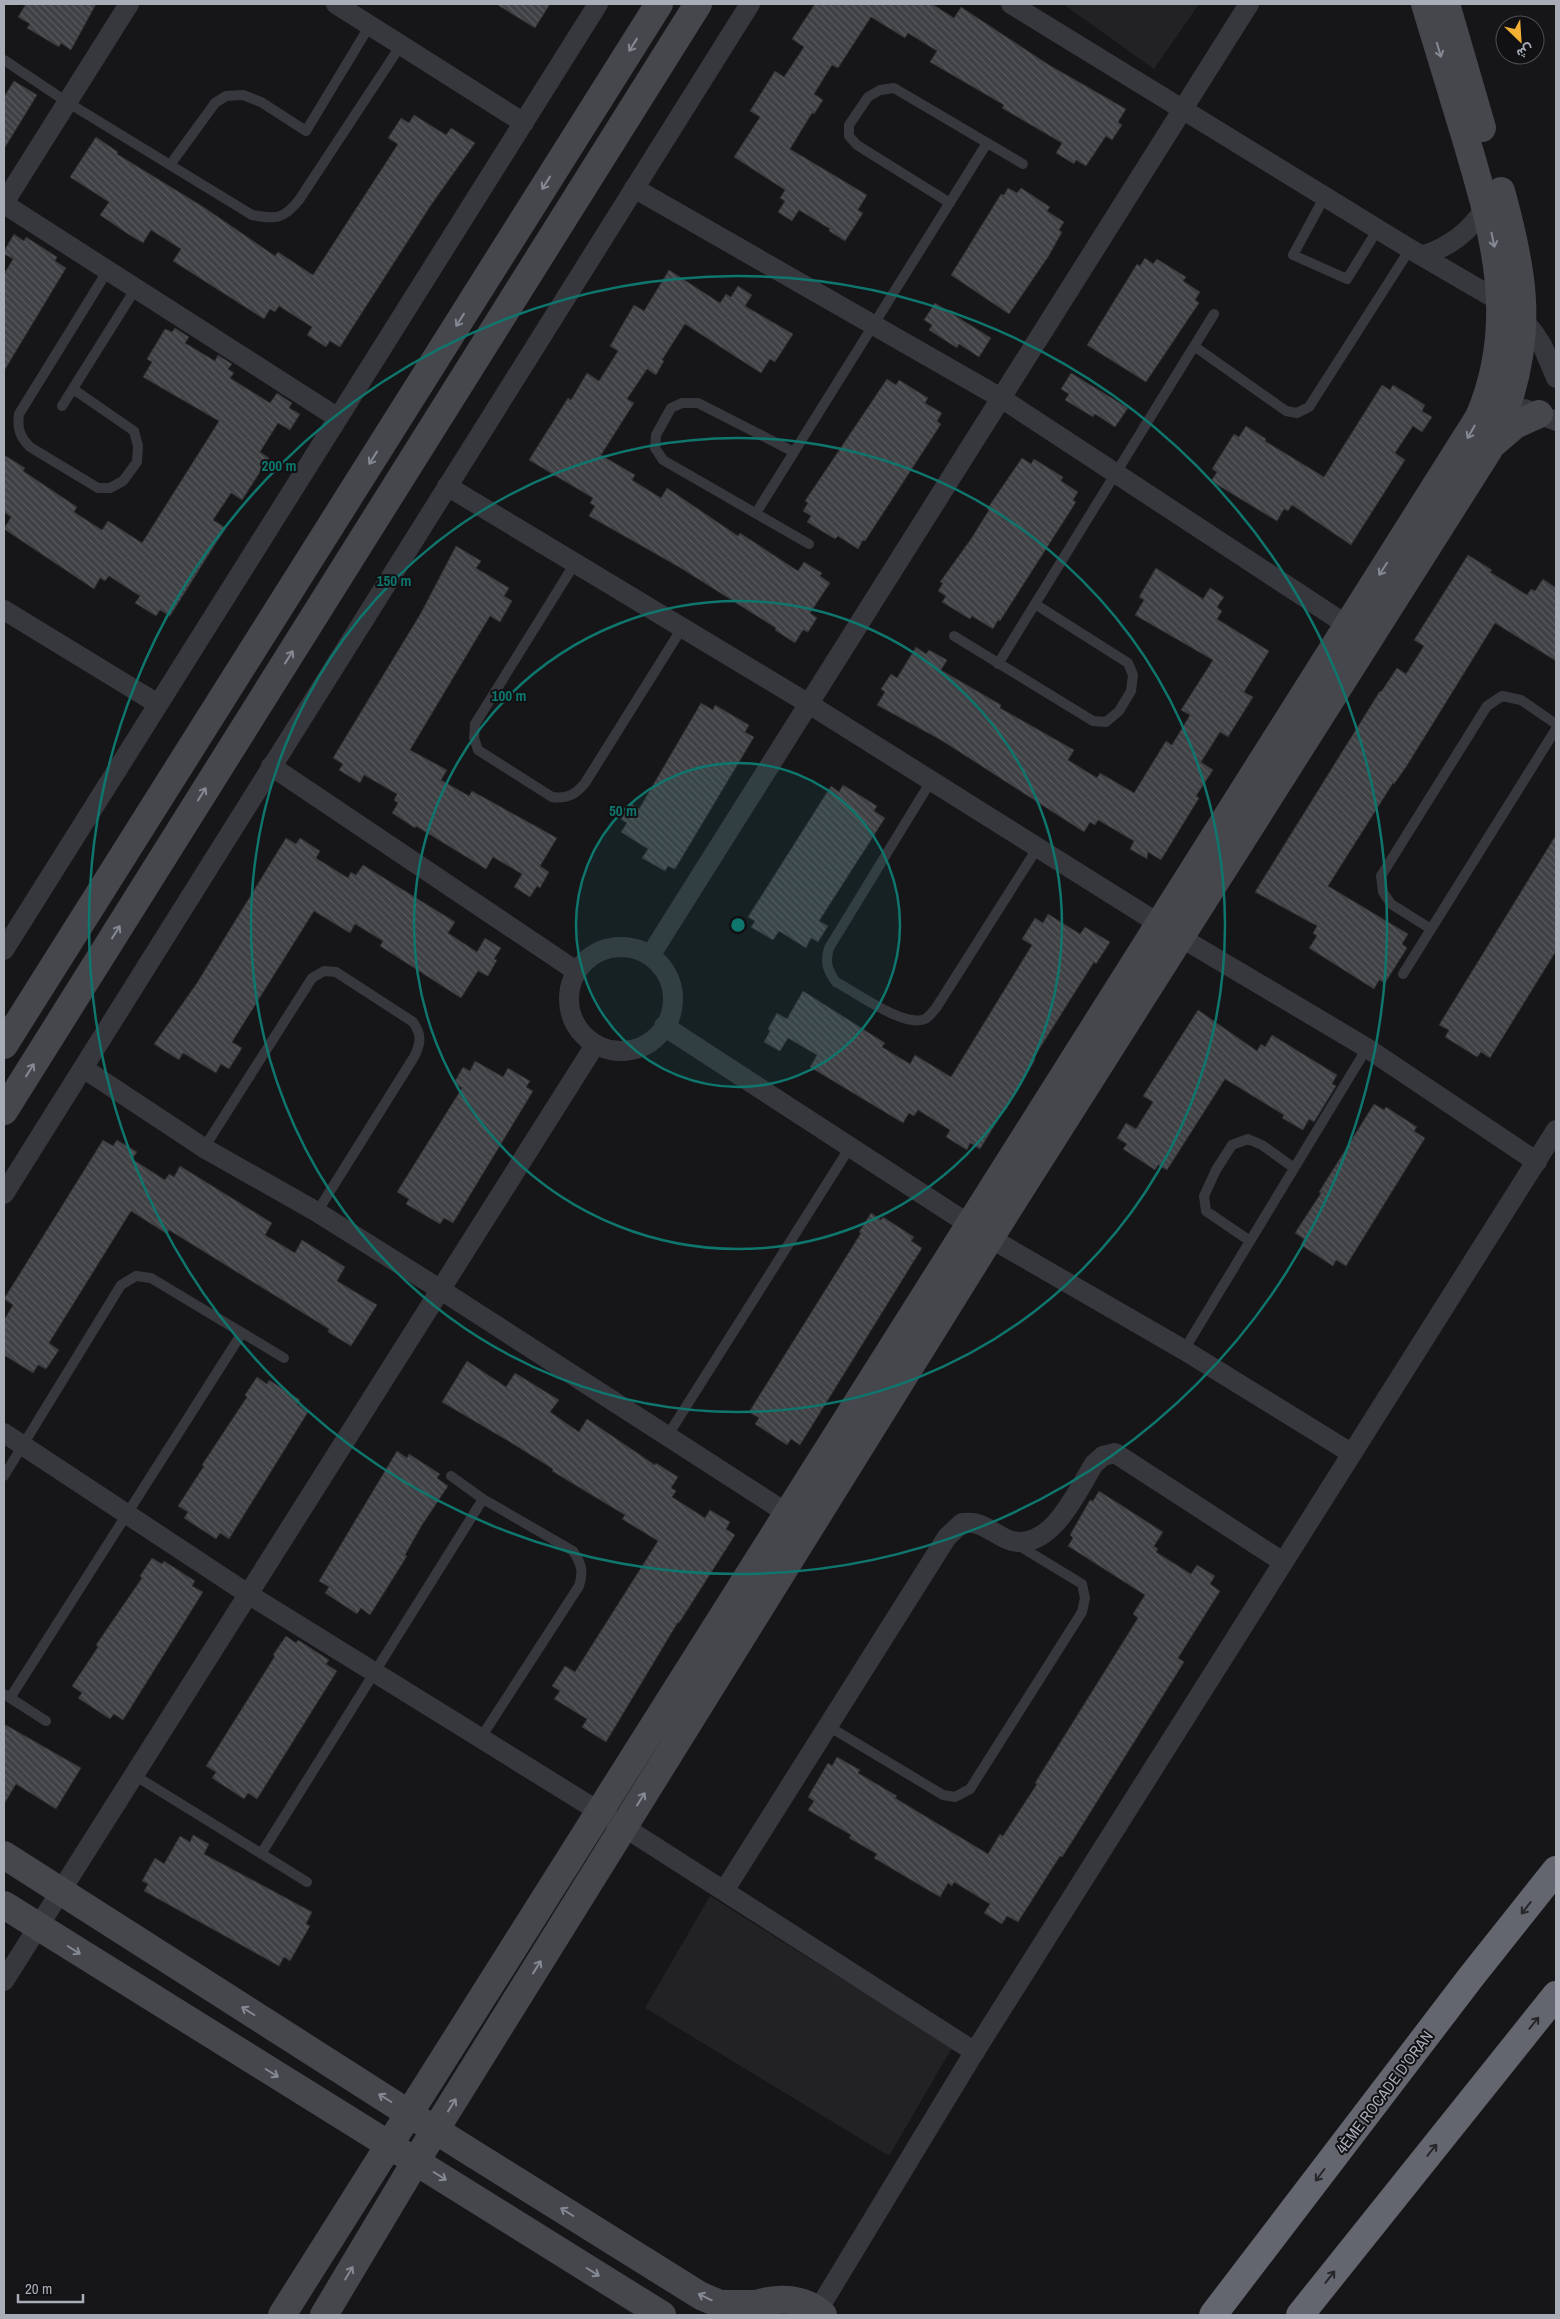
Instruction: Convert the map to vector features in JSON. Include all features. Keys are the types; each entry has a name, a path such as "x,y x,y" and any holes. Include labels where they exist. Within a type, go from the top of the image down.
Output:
{"highway":[{"name":"4ÈME ROCADE D'ORAN","path":"1213,2315 1471,1977 1556,1870"},
{"path":"1300,2315 1556,1995"}],"street":[{"path":"129,4 4,203 338,418"},
{"path":"336,4 524,123"},
{"path":"4,950 598,4"},
{"path":"4,1045 659,4"},
{"path":"4,1111 698,4"},
{"path":"4,1194 750,4"},
{"path":"1011,4 1416,253 1501,302 1524,320 1543,347 1556,378"},
{"path":"650,956 1249,4"},
{"path":"1425,4 1486,207 1499,269 1501,302 1498,399 1488,451"},
{"path":"324,2315 416,2161 624,1827 799,1522 1169,930 1358,632 1466,441 1498,399 1518,363 1524,320 1520,268 1446,4"},
{"path":"634,188 1001,398 1358,632"},
{"path":"1416,253 1442,249 1459,238 1474,224 1486,207"},
{"path":"1498,399 1548,417"},
{"path":"1358,632 1488,451 1510,428 1548,417"},
{"path":"447,486 809,704 1169,930 1366,1048 1537,1162"},
{"path":"4,610 158,704"},
{"path":"271,766 576,971"},
{"path":"619,947 635,948 650,956 663,968 671,984 673,1002 669,1019 660,1034 646,1045 629,1051 611,1051 594,1044 582,1034 572,1020 568,1004 570,987 576,971 588,958 602,950 619,947"},
{"path":"664,1026 980,1231 1184,1350 1351,1454"},
{"path":"4,1981 442,1290 594,1044"},
{"path":"83,1068 204,1148 317,1212 442,1290 668,1435 799,1522"},
{"path":"4,1856 408,2113 437,2129 701,2296 720,2304 743,2310 774,2299 797,2301 821,2312 975,2052 1282,1562 1556,1130"},
{"path":"4,1433 248,1594 624,1827 975,2052"},
{"path":"724,1891 947,1537 962,1523 977,1524 1012,1541 1030,1540 1045,1534 1057,1523 1094,1464 1103,1456 1115,1453 1282,1562"},
{"path":"282,2315 599,1813 799,1522"},
{"path":"4,1905 662,2315"}],"lane":[{"path":"170,165 215,103 226,96 243,95 261,102 306,131 370,25"},
{"path":"4,60 67,102 252,215 272,218 289,213 401,45"},
{"path":"950,203 857,145 850,136 849,125 868,97 880,90 894,88 1023,164"},
{"path":"756,513 987,143"},
{"path":"1325,196 1293,255 1347,279 1378,229"},
{"path":"1194,346 1286,411 1298,413 1309,407 1416,253"},
{"path":"73,389 134,431 138,446 137,462 122,481 110,488 98,488 30,447 22,439 18,427 19,414 108,270"},
{"path":"62,406 136,288"},
{"path":"998,664 1214,314"},
{"path":"794,452 698,403 682,403 671,408 656,435 655,448 664,460 809,544"},
{"path":"575,563 475,724 474,738 478,750 552,797 564,798 578,792 585,783 682,628"},
{"path":"954,636 1092,721 1106,722 1119,711 1131,691 1133,675 1128,663 1035,604"},
{"path":"1431,928 1391,904 1383,892 1381,876 1487,706 1502,696 1521,700 1556,724"},
{"path":"1402,974 1556,729"},
{"path":"931,781 829,948 826,960 829,973 836,982 899,1018 912,1021 925,1019 936,1008 1038,848"},
{"path":"204,1148 312,978 324,971 336,972 413,1022 420,1032 420,1044 414,1057 317,1212"},
{"path":"1184,1350 1366,1048"},
{"path":"1250,1241 1206,1211 1204,1196 1216,1170 1232,1145 1248,1139 1262,1145 1294,1168"},
{"path":"668,1435 850,1147"},
{"path":"4,1476 121,1285 136,1276 151,1278 284,1358"},
{"path":"46,1721 7,1696 128,1515 242,1333"},
{"path":"451,1476 483,1498 573,1551 581,1562 582,1576 579,1586 480,1739"},
{"path":"260,1854 483,1498"},
{"path":"828,1726 943,1795 955,1797 970,1789 1082,1612 1085,1598 1082,1584 1012,1541"},
{"path":"134,1775 308,1882"}],"shaded area":[{"path":"1063,4 1199,4 1154,69"},
{"path":"710,1896 952,2048 889,2156 645,2008"}],"building":[{"path":"26,4 96,4 71,50 61,43 59,47 27,28 30,24 18,17"},
{"path":"496,4 550,4 535,28"},
{"path":"815,4 932,4 954,18 961,7 1049,65 1126,109 1118,122 1122,125 1112,140 1106,136 1086,166 1076,160 1074,164 1056,153 1062,143 1002,108 1004,105 930,62 937,51 908,33 905,38 871,17 838,68 832,65 814,94 823,100 814,114 812,113 790,149 867,195 858,210 863,213 845,241 829,231 830,229 799,210 792,221 778,212 785,201 780,198 785,190 734,157 760,117 750,111 775,71 784,77 804,47 792,39"},
{"path":"14,81 37,95 4,149 4,97"},
{"path":"414,115 446,135 451,128 475,143 431,205 340,347 330,341 326,347 307,335 312,327 279,306 275,312 270,309 264,319 173,261 181,249 151,230 143,243 128,234 100,215 109,202 70,177 96,137 118,152 117,154 205,208 275,256 278,252 313,275 398,144 388,138 401,118 409,123"},
{"path":"1008,188 1017,193 1021,188 1050,207 1047,211 1064,222 1059,230 1062,232 1048,257 1009,314 951,275 1001,194 1004,195"},
{"path":"14,234 24,241 26,237 57,257 55,261 66,268 4,371 4,274 13,259 4,254 4,251"},
{"path":"1145,258 1153,264 1157,259 1186,277 1183,281 1200,292 1195,300 1199,303 1146,382 1087,345 1137,264 1140,266"},
{"path":"669,270 720,303 726,294 731,297 738,286 752,295 745,306 793,334 775,362 770,359 761,373 685,324 662,360 664,361 656,375 647,369 627,399 634,403 601,455 635,475 632,480 661,498 667,488 738,536 740,533 798,571 804,562 822,573 820,576 830,583 810,613 817,618 808,632 803,630 795,643 775,630 776,628 679,567 589,516 595,506 590,503 593,498 529,460 568,398 571,400 587,373 599,381 618,351 610,346 634,305 644,311"},
{"path":"935,303 991,338 979,357 959,344 957,348 929,330 932,325 924,320"},
{"path":"175,328 189,337 185,343 215,361 218,355 232,364 228,369 234,373 230,378 270,403 277,393 292,403 289,408 300,414 290,430 278,423 260,452 269,458 242,500 231,493 213,520 226,528 170,616 160,610 156,616 135,603 140,596 109,576 105,581 100,578 94,589 4,529 11,517 4,512 4,455 25,468 23,471 77,507 74,512 102,530 108,521 142,543 219,421 143,377 152,362 147,359 165,329 172,332"},
{"path":"1071,373 1128,408 1115,427 1095,414 1093,417 1065,400 1069,394 1061,389"},
{"path":"887,379 896,385 899,380 928,398 925,403 942,413 937,421 941,424 858,549 838,536 835,539 807,522 811,516 803,511 808,503 805,501"},
{"path":"1382,385 1390,390 1393,385 1425,405 1422,411 1432,417 1422,432 1413,426 1395,453 1405,460 1351,545 1292,505 1288,511 1284,509 1277,521 1211,481 1217,472 1212,469 1234,434 1239,437 1246,426 1266,439 1265,441 1324,477"},
{"path":"1022,458 1031,464 1034,459 1063,477 1061,481 1078,492 1073,500 1076,502 993,629 972,616 970,619 942,602 946,596 938,591 943,583 940,582 971,539 989,510 987,509"},
{"path":"456,546 481,561 476,568 509,588 504,596 512,601 500,622 490,616 410,750 447,770 441,780 469,796 472,791 557,838 540,866 549,872 540,888 537,886 530,897 514,887 522,874 493,857 486,869 416,826 415,828 392,813 398,803 394,800 397,794 364,775 360,783 339,770 343,764 333,758 421,613"},
{"path":"1468,555 1492,570 1490,572 1527,595 1531,589 1535,591 1543,579 1556,588 1556,661 1495,623 1406,767 1393,783 1328,886 1408,934 1402,944 1407,948 1385,983 1379,980 1374,989 1309,948 1317,936 1313,933 1317,926 1255,892 1380,691 1397,668 1406,674 1424,646 1414,640"},
{"path":"1156,568 1203,599 1210,588 1224,597 1217,607 1222,611 1217,619 1269,651 1244,692 1253,697 1228,737 1220,732 1201,762 1213,770 1196,796 1199,798 1161,860 1148,852 1147,859 1130,849 1134,841 1098,820 1095,825 1090,822 1084,832 941,740 877,705 885,692 881,689 891,674 897,678 916,647 926,654 929,650 947,660 941,670 1001,705 1000,708 1074,750 1068,760 1097,778 1100,773 1134,793 1166,741 1172,745 1190,715 1181,710 1213,660 1135,615 1144,600 1139,597"},
{"path":"701,703 713,710 715,705 749,725 745,732 754,737 675,869 668,866 665,871 642,858 648,849 621,832 627,823 621,819 630,803 639,809"},
{"path":"843,785 877,806 874,811 885,818 819,921 828,926 818,942 811,938 806,948 779,931 773,940 751,927 755,921 748,917 831,786 839,792"},
{"path":"1556,835 1556,951 1490,1058 1481,1052 1477,1057 1445,1037 1449,1030 1439,1025"},
{"path":"286,838 296,844 300,838 320,851 316,858 348,878 351,872 356,875 363,865 455,922 448,933 477,952 485,938 501,948 494,959 497,960 488,976 478,971 461,998 380,946 383,941 355,924 350,933 314,911 232,1042 242,1048 229,1069 221,1064 216,1073 183,1053 179,1060 154,1044 197,983"},
{"path":"1048,914 1080,934 1085,927 1110,942 1096,964 1094,962 1033,1059 1035,1060 980,1149 970,1143 967,1150 946,1137 950,1130 918,1110 914,1116 909,1113 903,1123 810,1067 817,1055 788,1038 780,1051 764,1042 770,1031 768,1029 777,1013 787,1019 803,991 885,1043 882,1047 910,1064 915,1055 951,1077 1032,945 1022,939 1035,918 1043,923"},
{"path":"1198,1010 1257,1051 1261,1044 1265,1047 1272,1035 1337,1075 1332,1084 1336,1086 1314,1122 1309,1119 1303,1130 1282,1118 1284,1115 1225,1079 1167,1170 1158,1165 1155,1170 1123,1149 1127,1144 1117,1138 1126,1123 1136,1129 1153,1102 1143,1096"},
{"path":"475,1061 503,1077 508,1068 530,1081 526,1087 533,1091 453,1223 444,1218 440,1224 406,1204 409,1199 397,1192 462,1088 454,1083 463,1067 470,1071"},
{"path":"1374,1104 1384,1110 1386,1107 1417,1127 1414,1131 1425,1138 1346,1266 1336,1260 1333,1266 1301,1245 1304,1239 1295,1233"},
{"path":"103,1140 113,1146 117,1140 137,1152 132,1159 165,1180 169,1174 174,1177 180,1166 272,1223 265,1235 295,1253 302,1240 345,1267 337,1281 377,1305 351,1346 328,1332 329,1329 169,1230 167,1234 131,1211 49,1343 59,1350 46,1369 38,1365 33,1373 4,1355 4,1320 13,1305 4,1299"},
{"path":"871,1213 881,1220 883,1217 914,1237 911,1241 922,1248 800,1445 791,1439 787,1445 755,1424 759,1418 749,1412 861,1233 859,1232"},
{"path":"467,1361 506,1387 515,1373 559,1400 550,1412 579,1432 587,1419 655,1465 656,1463 678,1477 671,1488 676,1491 672,1497 705,1518 710,1510 730,1522 726,1529 735,1535 678,1622 606,1742 582,1727 587,1719 554,1699 560,1691 552,1686 565,1666 575,1672 658,1541 622,1519 625,1515 552,1471 553,1469 510,1442 442,1402"},
{"path":"257,1377 267,1384 269,1380 300,1400 297,1404 308,1412 229,1539 220,1533 216,1539 184,1518 188,1512 178,1506 204,1466 202,1465 247,1397 245,1395"},
{"path":"397,1451 407,1458 409,1454 440,1474 437,1478 448,1486 422,1525 405,1555 407,1556 370,1615 361,1608 357,1614 325,1593 329,1587 319,1581"},
{"path":"1099,1491 1163,1532 1154,1546 1158,1549 1156,1552 1191,1574 1197,1565 1215,1576 1210,1584 1220,1591 1178,1658 1184,1662 1062,1857 1060,1856 1018,1922 1007,1916 1002,1924 984,1913 990,1904 954,1882 952,1886 948,1883 940,1897 874,1858 877,1854 849,1838 851,1835 808,1810 814,1801 808,1797 828,1763 832,1766 837,1757 860,1770 858,1773 897,1796 895,1798 988,1854 1000,1834 1003,1836 1037,1784 1035,1783 1138,1618 1133,1614 1145,1595 1068,1546 1073,1538 1070,1535 1090,1500 1093,1501"},
{"path":"152,1558 162,1564 164,1561 195,1581 192,1586 203,1592 123,1720 114,1714 110,1719 78,1698 82,1693 72,1686 98,1647 96,1645 142,1578 140,1576"},
{"path":"286,1636 296,1643 298,1640 329,1660 326,1664 337,1671 257,1799 248,1793 244,1799 212,1778 216,1772 206,1766"},
{"path":"4,1724 81,1768 56,1809 16,1784 4,1804"},
{"path":"193,1835 209,1844 204,1854 312,1912 306,1924 310,1926 290,1961 284,1957 279,1966 144,1891 148,1884 142,1881 155,1858 164,1864 180,1836 190,1842"}]}
